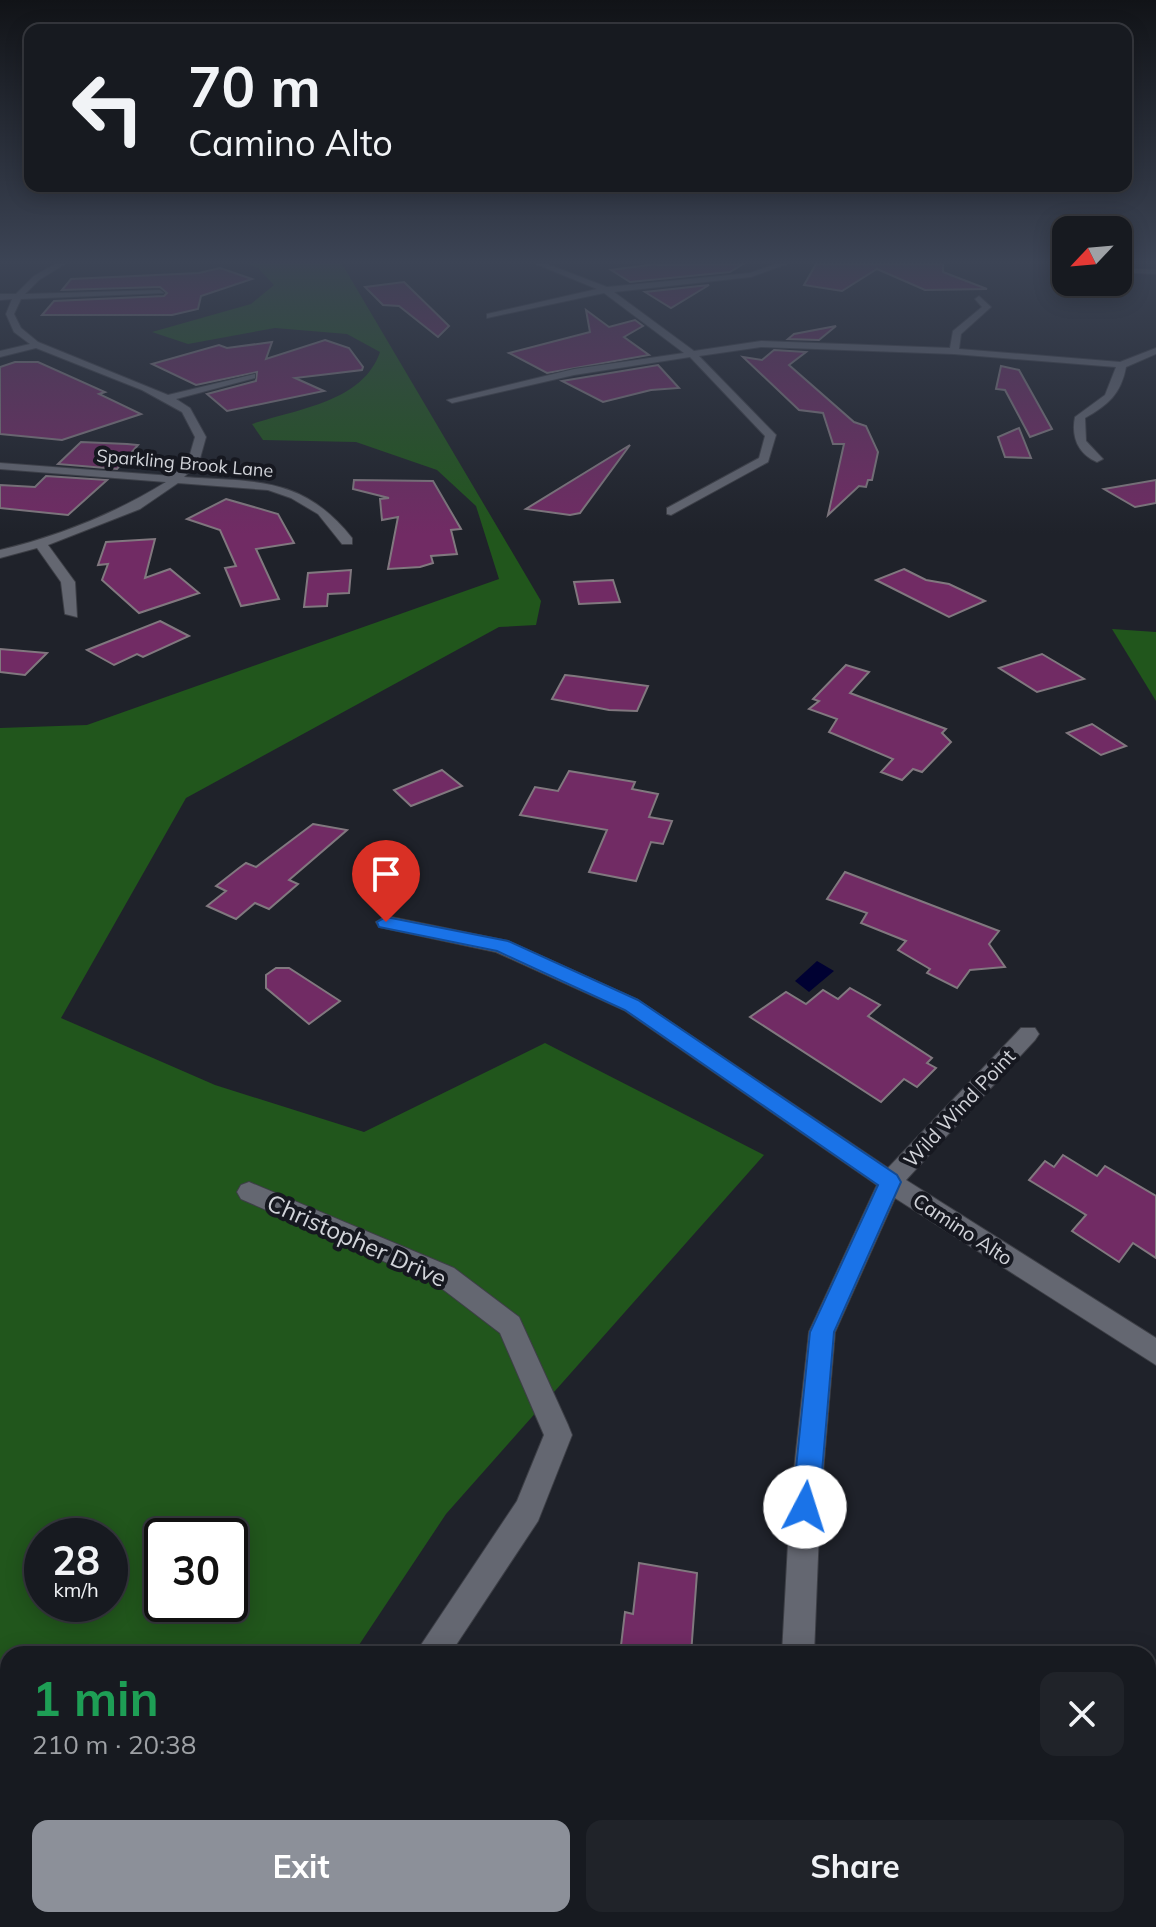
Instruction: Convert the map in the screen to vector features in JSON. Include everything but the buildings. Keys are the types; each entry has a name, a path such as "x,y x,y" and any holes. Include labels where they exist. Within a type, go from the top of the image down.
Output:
{"street":[{"path":"0,554 42,546 131,509 177,479 196,454 200,438 193,418 167,398 60,354"},
{"path":"452,400 574,372 692,354 771,435 764,460 671,511"},
{"path":"989,354 1121,365 1149,354"},
{"path":"1097,459 1081,446 1077,430 1080,417 1111,399 1118,385 1121,365"},
{"path":"167,398 251,376"},
{"name":"Sparkling Brook Lane","path":"0,466 251,484 293,493 324,510 347,541"},
{"path":"42,546 68,582 72,614"},
{"name":"Camino Alto","path":"386,922 501,946 631,1005 890,1182 1156,1353"},
{"name":"Wild Wind Point","path":"798,1646 805,1507 822,1332 890,1182 1028,1034"},
{"name":"Christopher Drive","path":"249,1192 445,1276 510,1325 558,1435 528,1511 436,1646"}],"green space":[{"path":"379,354 395,354 541,601 536,625 499,627 186,798 61,1018 215,1085 364,1132 545,1043 764,1155 446,1514 358,1646 0,1646 0,728 87,725 499,579 476,506 437,470 356,442 263,440 252,424 326,401 359,382"},
{"path":"1112,629 1156,632 1156,701"}],"shaded area":[{"path":"817,961 834,971 809,992 795,981"}],"route":[{"path":"386,922 501,946 631,1005 890,1182 822,1332 805,1507"}]}
